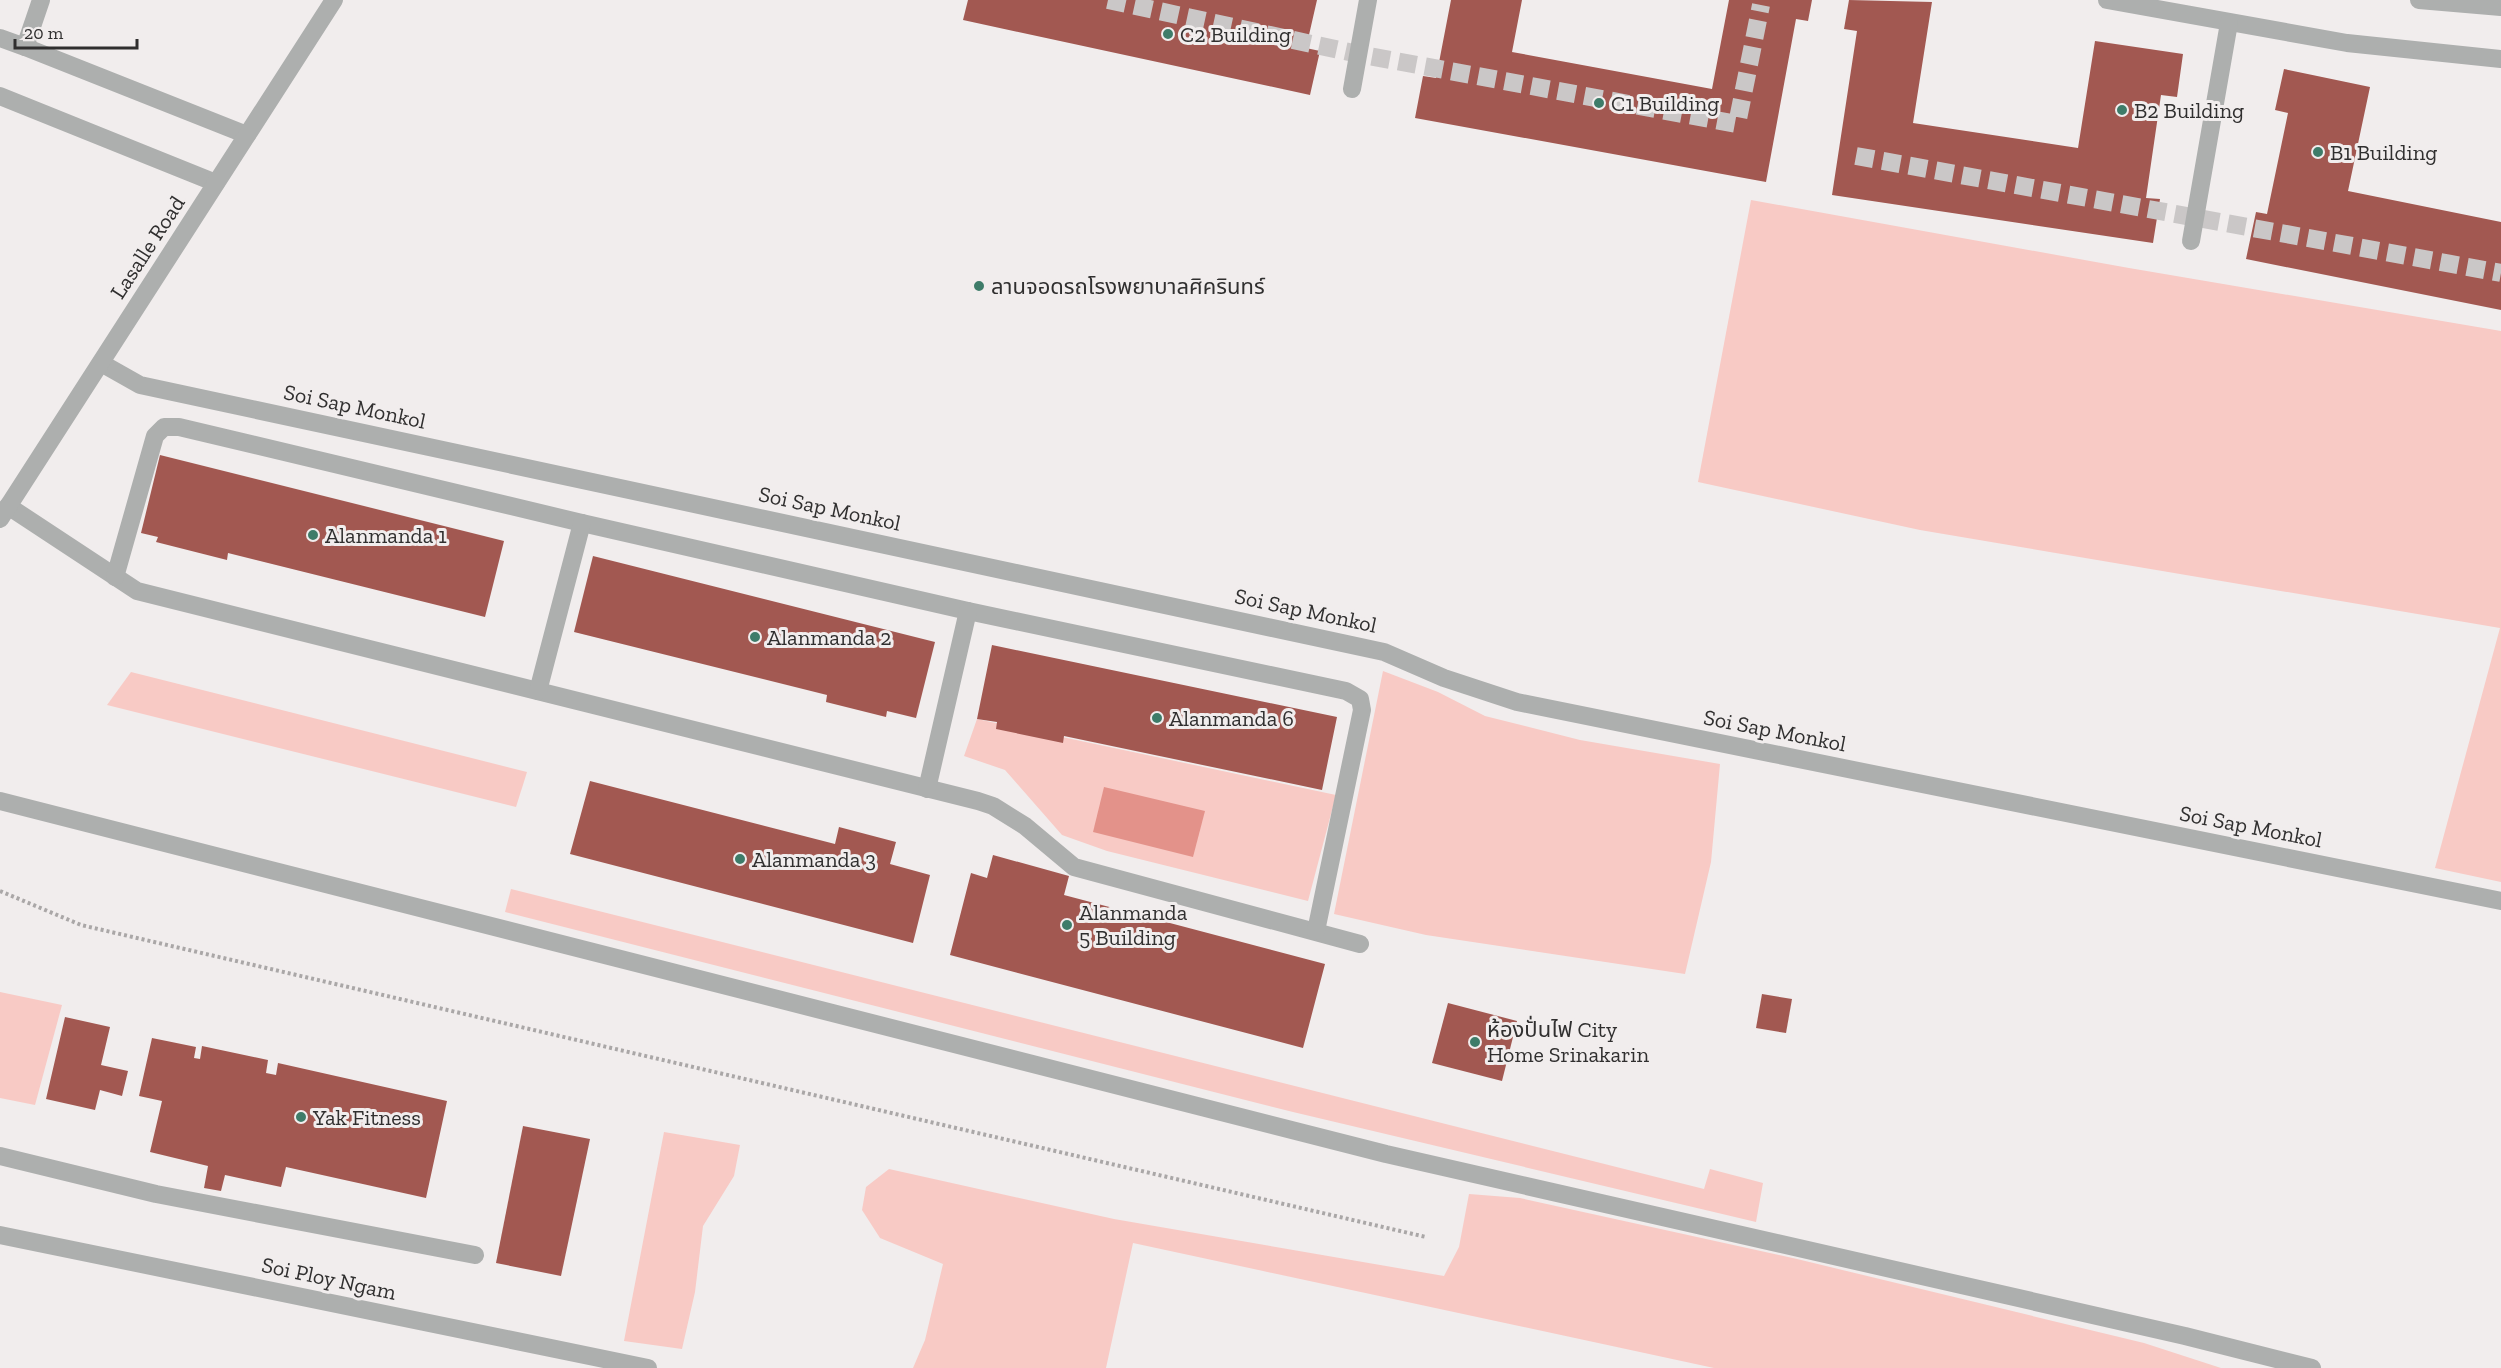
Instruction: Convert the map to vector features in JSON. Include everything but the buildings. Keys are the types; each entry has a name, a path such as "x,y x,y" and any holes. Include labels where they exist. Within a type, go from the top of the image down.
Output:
{"street":[{"path":"25,47 41,0"},
{"name":"Lasalle Road","path":"4,513 334,0"},
{"path":"1352,89 1368,0"},
{"path":"2108,0 2347,43 2501,59"},
{"path":"2419,0 2501,7"},
{"path":"2191,241 2229,23"},
{"path":"0,38 248,135"},
{"path":"0,96 216,183"},
{"name":"Soi Sap Monkol","path":"101,363 140,384 1384,652 1444,678 1517,702 2501,902"},
{"path":"115,577 156,436 164,427 170,426 968,611 1356,694 1360,699 1362,710 1316,931"},
{"path":"4,513 137,591 993,806 1040,837 1074,867 1360,944"},
{"path":"538,691 582,523"},
{"path":"927,789 968,611"},
{"path":"0,801 1386,1154 2185,1335 2312,1368"},
{"path":"0,1156 156,1194 476,1255"},
{"name":"Soi Ploy Ngam","path":"0,1235 648,1368"}],"path":[{"path":"0,891 81,926 1426,1237"}],"shaded area":[{"path":"1751,200 2129,268 2501,331 2501,882 2435,868 2500,628 1920,530 1698,482"},
{"path":"1383,671 1438,692 1485,716 1580,740 1720,764 1711,862 1685,974 1426,935 1334,914"},
{"path":"131,672 527,772 516,807 107,705"},
{"path":"977,719 1336,795 1308,901 1107,851 1062,835 1005,770 964,756"},
{"path":"1104,787 1205,811 1193,857 1093,832"},
{"path":"511,889 1704,1189 1710,1169 1763,1183 1756,1222 1293,1112 505,912"},
{"path":"0,992 62,1005 35,1105 0,1098"},
{"path":"664,1132 740,1145 734,1176 703,1226 695,1292 682,1349 624,1341"},
{"path":"889,1169 1114,1219 1444,1276 1459,1247 1469,1194 1520,1198 1797,1259 2144,1343 2221,1368 1714,1368 1133,1243 1106,1368 913,1368 925,1340 943,1264 880,1238 862,1210 866,1187"}],"tunnel":[{"path":"1108,0 1358,54 1737,124 1761,5"},
{"path":"1856,156 2501,273"}],"place":[{"name":"C2 Building","path":"1168,34"},
{"name":"C1 Building","path":"1599,103"},
{"name":"B2 Building","path":"2122,110"},
{"name":"B1 Building","path":"2318,152"},
{"name":"ลานจอดรถโรงพยาบาลศิครินทร์","path":"979,286"},
{"name":"Alanmanda 1","path":"313,535"},
{"name":"Alanmanda 2","path":"755,637"},
{"name":"Alanmanda 6","path":"1157,718"},
{"name":"Alanmanda 3","path":"740,859"},
{"name":"Alanmanda 5 Building","path":"1067,925"},
{"name":"ห้องปั่นไฟ City Home Srinakarin","path":"1475,1042"},
{"name":"Yak Fitness","path":"301,1117"}]}
